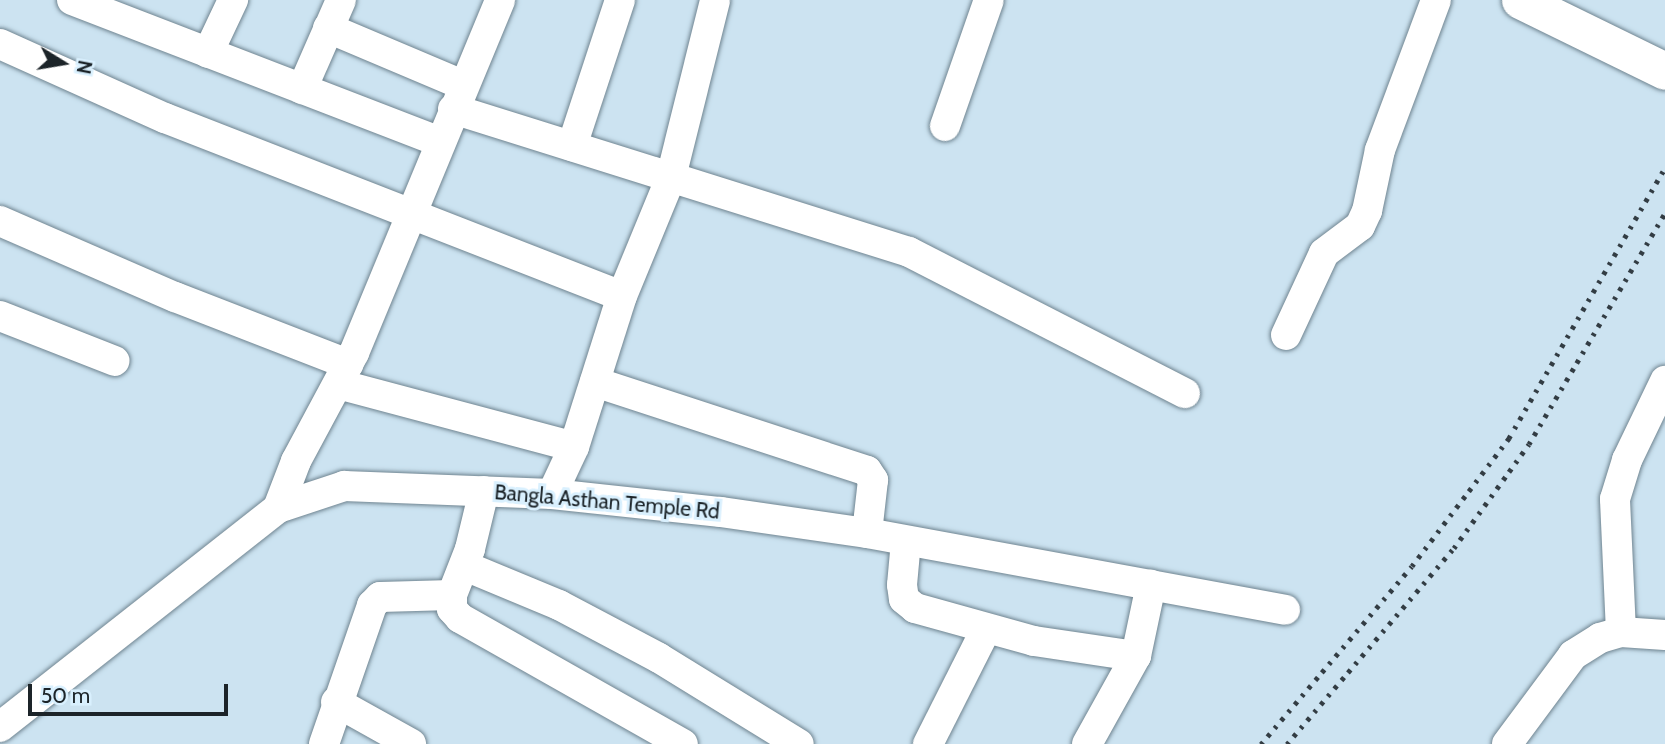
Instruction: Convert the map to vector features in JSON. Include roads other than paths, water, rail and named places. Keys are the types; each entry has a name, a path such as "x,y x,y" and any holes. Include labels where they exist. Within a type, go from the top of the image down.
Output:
{"street":[{"path":"72,0 440,142"},
{"path":"208,53 233,0"},
{"path":"302,89 341,0"},
{"path":"278,508 296,461 343,374 500,0"},
{"path":"572,146 620,0"},
{"path":"552,494 573,447 622,296 671,177 715,0"},
{"path":"945,126 989,0"},
{"path":"1286,335 1324,253 1360,226 1367,211 1380,150 1436,0"},
{"path":"1535,3 1665,71"},
{"path":"328,28 458,97 572,146 869,238 949,269 1185,393"},
{"path":"0,44 165,118 622,296"},
{"path":"0,221 343,374 573,447"},
{"path":"0,316 115,361"},
{"path":"595,382 867,471 873,480 867,533"},
{"path":"1621,632 1615,499 1627,460 1665,382"},
{"name":"Bangla Asthan Temple Rd","path":"0,727 278,508 344,486 552,494 867,533 1285,610"},
{"path":"484,491 465,566 452,595 452,609 460,618 684,744"},
{"path":"906,541 904,599 915,608 986,629 1136,656"},
{"path":"465,566 559,606 659,658 799,744"},
{"path":"1087,744 1136,656 1151,585"},
{"path":"324,744 336,702 372,605 380,597 452,595"},
{"path":"928,744 986,629"},
{"path":"1507,744 1573,654 1600,638 1621,632 1665,635"},
{"path":"336,702 411,744"}],"railway":[{"path":"1261,744 1412,566 1509,438 1665,168"},
{"path":"1287,744 1454,548 1529,444 1665,213"}]}
